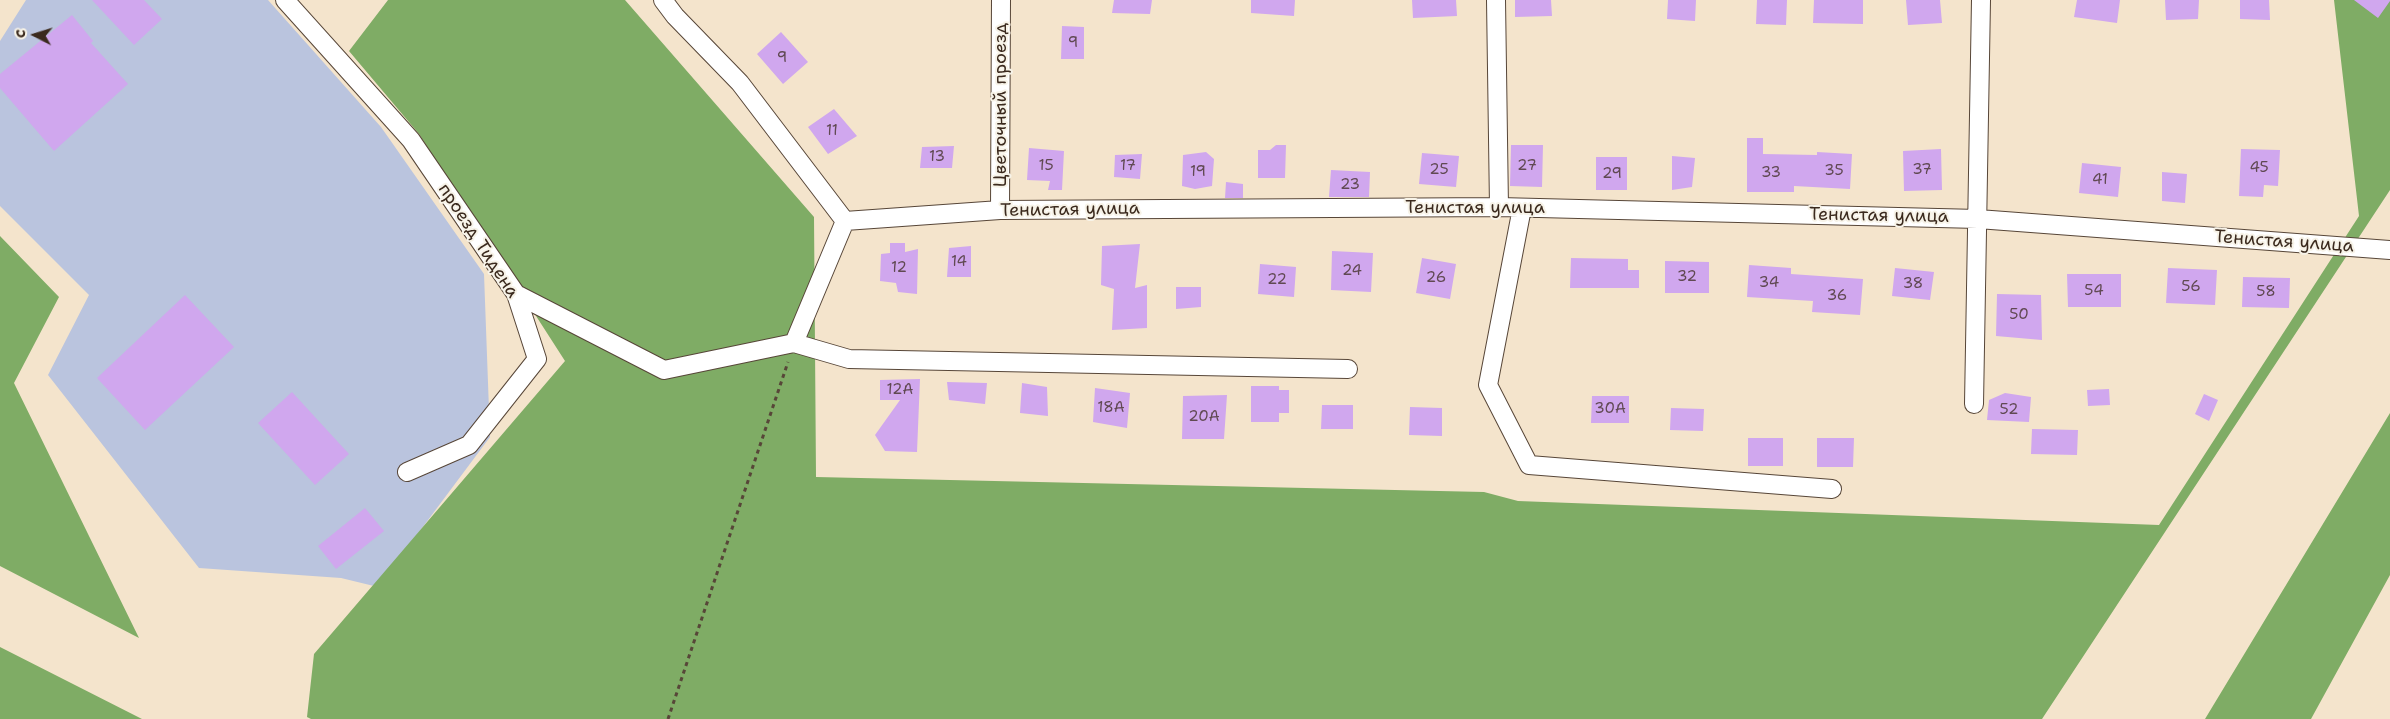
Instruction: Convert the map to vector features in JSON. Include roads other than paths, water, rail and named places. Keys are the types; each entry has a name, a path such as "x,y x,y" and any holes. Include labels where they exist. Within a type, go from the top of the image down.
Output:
{"street":[{"name":"проезд Тидена","path":"284,0 411,140 516,294 536,359 469,445 407,472"},
{"path":"663,0 674,16 740,83 846,221 794,343"},
{"name":"Цветочный проезд","path":"1000,210 1001,0"},
{"path":"1496,0 1499,207"},
{"path":"1974,404 1982,0"},
{"name":"Тенистая улица","path":"846,221 1000,210 1499,207 1978,219 2390,250"},
{"path":"1522,208 1488,385 1529,465 1832,489"},
{"path":"516,294 664,370 794,343 848,359 1348,369"}]}
